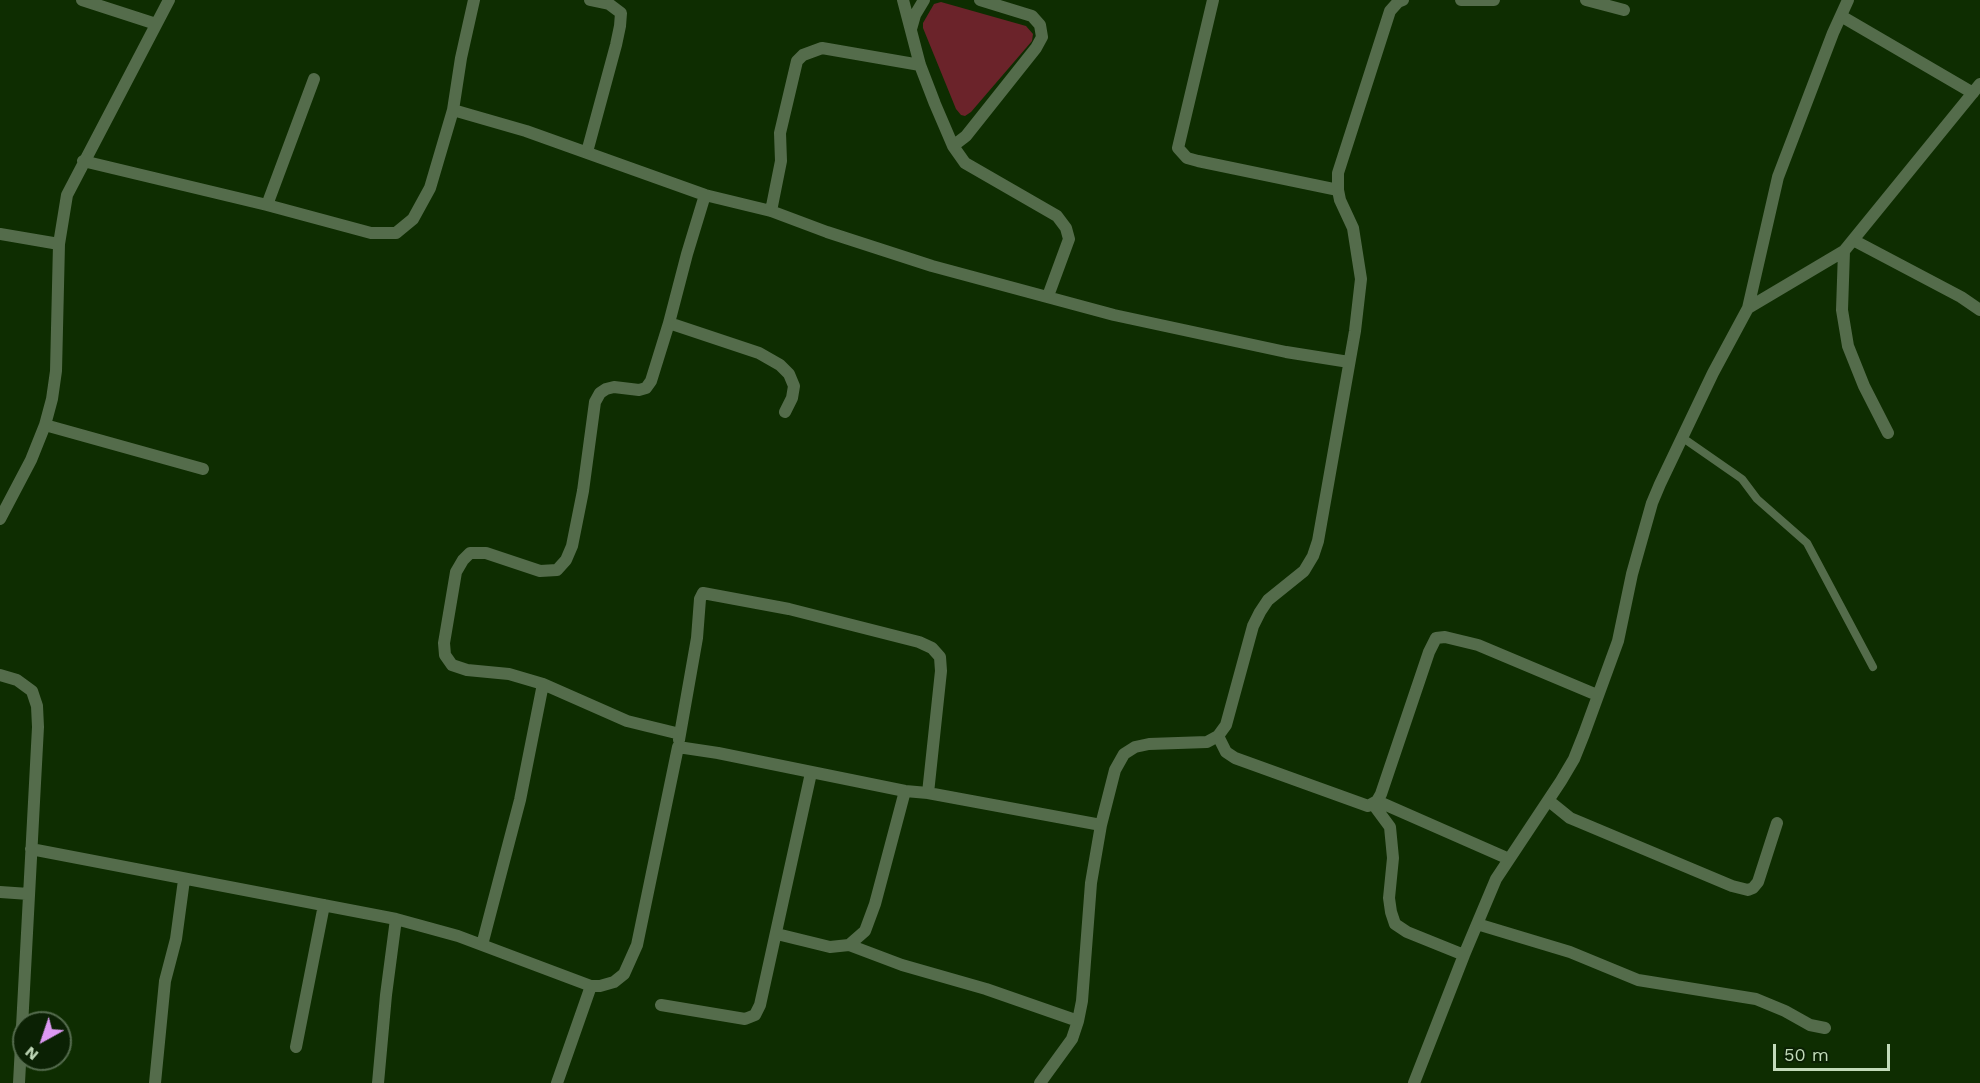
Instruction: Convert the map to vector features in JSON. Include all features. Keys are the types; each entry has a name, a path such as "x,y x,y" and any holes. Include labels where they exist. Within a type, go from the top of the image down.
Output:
{"street":[{"path":"82,0 156,24"},
{"path":"0,519 31,460 45,425 56,371 59,244 67,195 169,0"},
{"path":"83,161 267,205 371,233 396,233 413,219 430,188 453,110 461,58 474,0"},
{"path":"587,153 616,45 621,13 609,4 590,0"},
{"path":"903,0 920,65 953,146 964,163 1057,216 1066,228 1069,239 1048,296"},
{"path":"911,29 915,15 924,0"},
{"path":"953,146 966,136 1036,48 1042,37 1040,25 1032,16 980,0"},
{"path":"1213,0 1178,148 1187,158 1198,161 1338,190"},
{"path":"1040,1083 1072,1039 1078,1022 1082,1001 1091,883 1101,825 1115,771 1124,754 1135,747 1149,744 1207,742 1218,736 1226,725 1253,626 1260,612 1268,600 1304,571 1313,556 1318,541 1361,279 1353,228 1340,200 1338,173 1390,11 1402,0"},
{"path":"1461,0 1494,0"},
{"path":"1586,0 1624,10"},
{"path":"1414,1083 1496,879 1549,801 1574,759 1618,641 1632,574 1652,503 1713,373 1748,308 1778,177 1848,0"},
{"path":"1748,308 1844,251 1976,88 1841,16"},
{"path":"771,211 781,161 780,133 797,61 802,55 822,48 920,65"},
{"path":"267,205 314,79"},
{"path":"453,110 526,131 705,195 771,211 932,266 1114,315 1263,347 1349,362"},
{"path":"680,734 627,721 543,684 509,674 467,670 452,665 446,655 444,643 456,572 470,553 486,553 540,571 557,570 566,560 572,546 583,491 595,402 600,393 606,389 614,387 639,390 646,388 651,381 705,195"},
{"path":"0,234 59,244"},
{"path":"1853,240 1961,297 1980,310"},
{"path":"1844,251 1842,310 1848,346 1864,386 1888,433"},
{"path":"669,323 759,353 780,365 789,374 794,386 792,398 785,411"},
{"path":"45,425 203,469"},
{"path":"31,849 396,920 449,933 591,986 614,982 624,974 632,960 645,909 678,747 697,638 700,599 703,593 789,609 919,642 932,648 940,657 941,671 928,793"},
{"path":"1375,803 1436,638 1445,637 1478,645 1597,695"},
{"path":"0,675 17,680 32,691 37,706 38,727 19,1083"},
{"path":"482,945 520,800 543,684"},
{"path":"1218,736 1226,752 1235,758 1361,804 1375,803 1509,858"},
{"path":"678,747 905,791 928,793 1101,825"},
{"path":"662,1005 745,1019 755,1015 760,1005 777,934 812,773"},
{"path":"849,945 865,931 875,904 905,791"},
{"path":"1549,801 1570,818 1732,886 1748,890 1758,882 1778,823"},
{"path":"1375,803 1390,827 1393,858 1389,898 1395,924 1407,932 1464,955"},
{"path":"155,1083 165,981 176,939 184,880"},
{"path":"0,892 29,894"},
{"path":"296,1047 324,905"},
{"path":"378,1083 396,920"},
{"path":"1477,924 1578,954 1638,980 1756,999 1810,1025 1825,1028"},
{"path":"777,934 830,947 849,945 902,965 986,989 1078,1022"},
{"path":"557,1083 591,986"}],"lane":[{"path":"1683,438 1742,479 1757,499 1807,543 1873,667"}],"shaded area":[{"path":"941,2 1026,26 1033,34 1032,41 971,112 965,116 956,109 923,28 923,23 934,4"}]}
